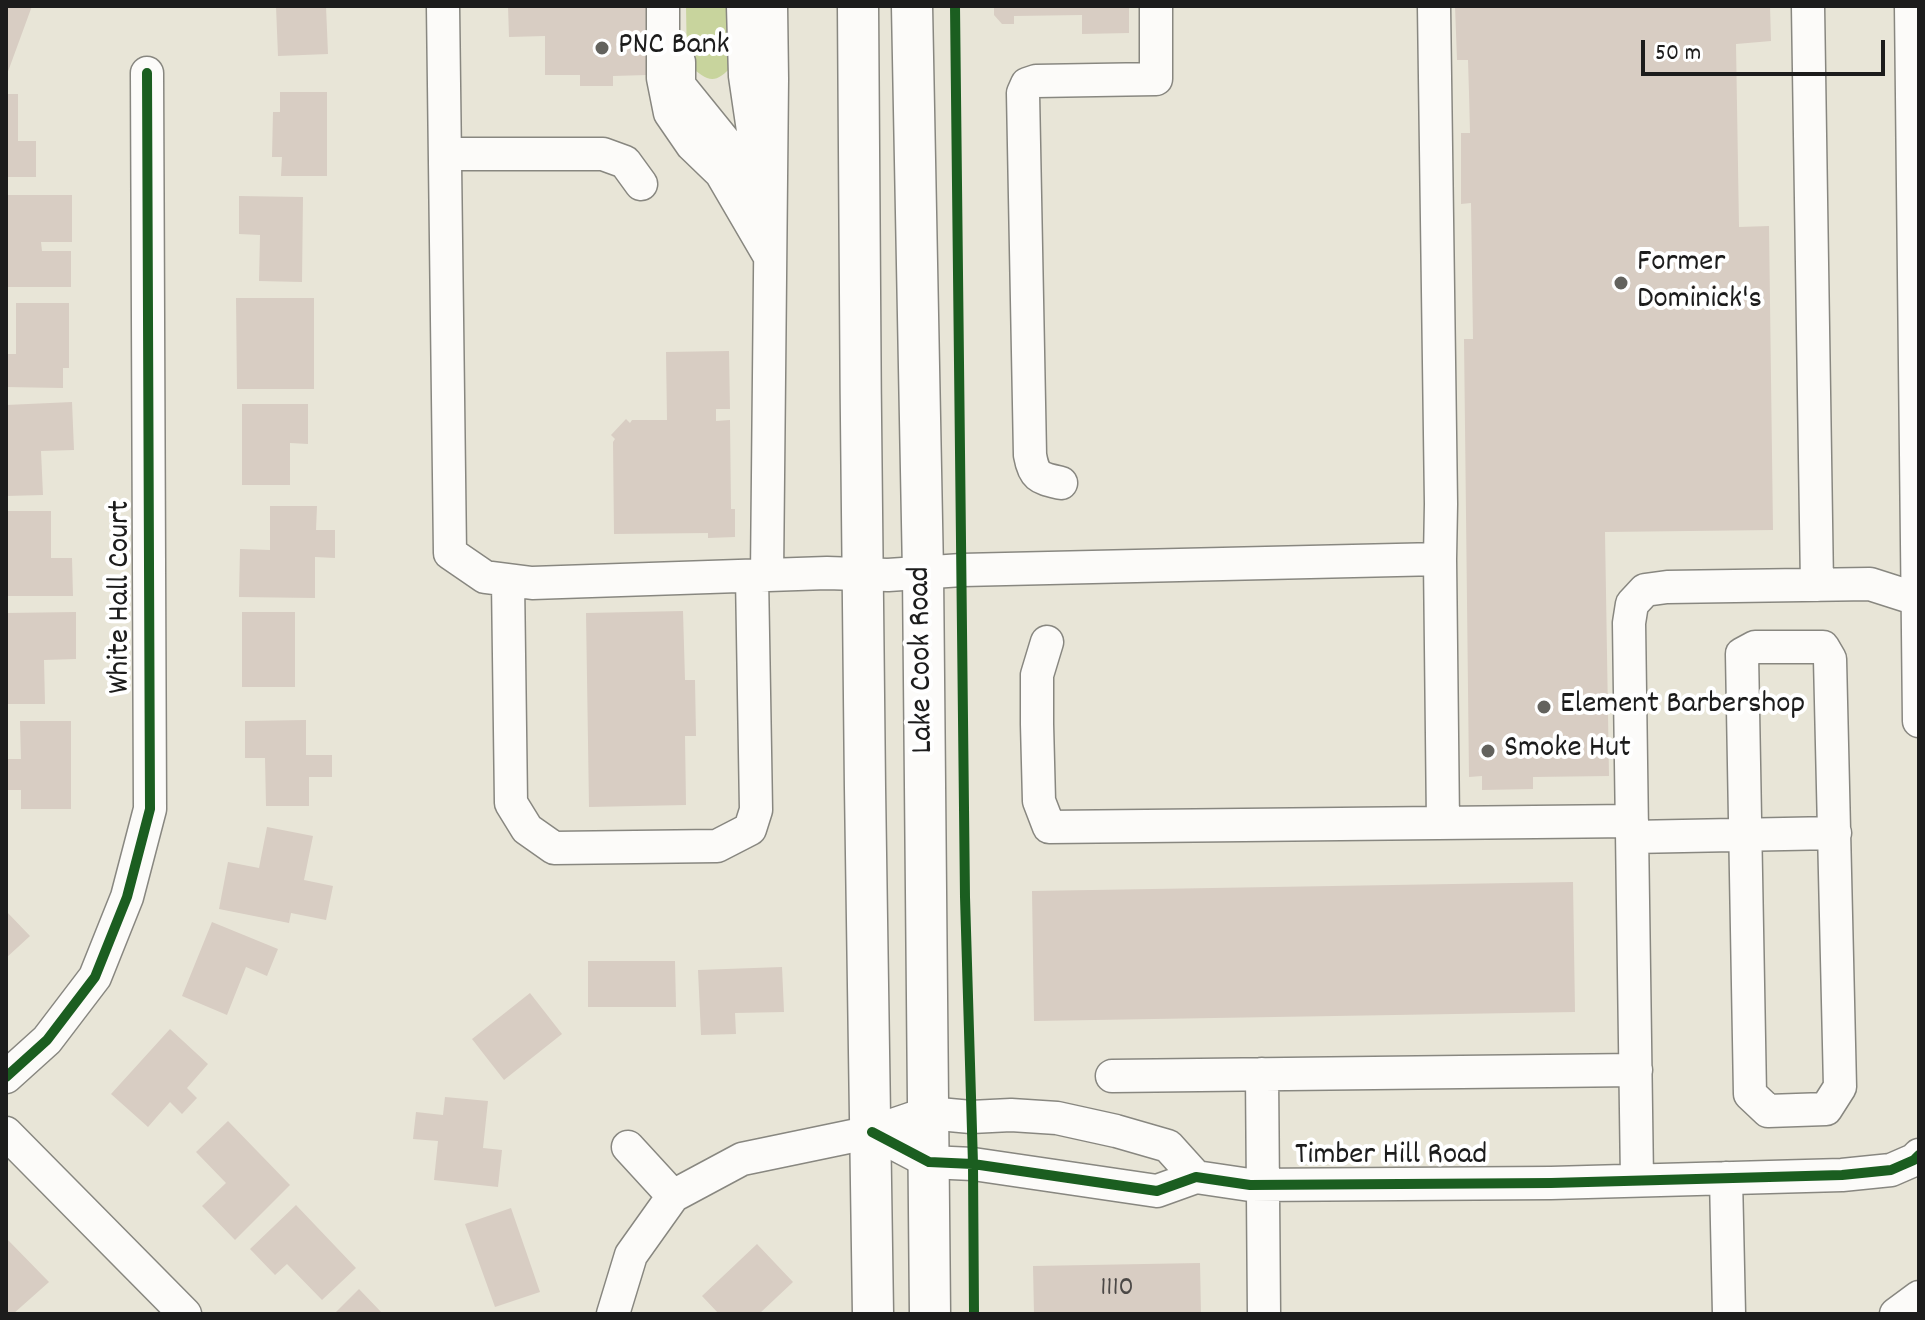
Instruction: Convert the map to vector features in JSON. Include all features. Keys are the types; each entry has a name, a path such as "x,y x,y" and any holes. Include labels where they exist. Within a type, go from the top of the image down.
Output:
{"main road":[{"name":"Lake Cook Road","path":"858,6 862,574 873,1314"},
{"name":"Lake Cook Road","path":"912,6 923,573 930,1314"}],"street":[{"path":"443,6 450,553 485,577 557,582 1440,559"},
{"path":"663,6 663,78 670,113 692,145 721,173 770,257"},
{"path":"678,6 679,85 734,153 770,257"},
{"path":"743,6 745,76 770,257"},
{"path":"508,581 511,803 527,829 554,848 717,846 750,829 756,810 759,576 770,257 771,6"},
{"path":"1061,483 1046,479 1032,470 1030,455 1023,93 1027,84 1036,81 1156,79 1156,6"},
{"path":"1434,6 1443,823"},
{"path":"1808,6 1817,585"},
{"path":"1911,6 1919,714"},
{"name":"White Hall Court","path":"6,1077 47,1040 95,977 127,897 150,809 147,73"},
{"path":"445,154 603,154 625,162 641,184"},
{"path":"1637,1180 1629,623 1632,604 1645,590 1667,587 1870,584 1917,599"},
{"path":"1047,642 1037,675 1037,724 1039,801 1049,827 1443,823 1746,835 1835,833"},
{"path":"1755,647 1823,647 1830,659 1835,833 1840,1087 1826,1109 1768,1111 1750,1094 1742,654 1755,647"},
{"path":"1112,1076 1636,1070"},
{"path":"1262,1074 1264,1314"},
{"path":"613,1314 631,1255 673,1196 742,1159 872,1132 928,1113 1057,1118 1116,1131 1168,1146 1196,1177"},
{"name":"Timber Hill Road","path":"872,1132 929,1162 973,1164 1157,1191 1196,1177 1250,1185 1535,1183 1842,1175 1891,1170 1919,1155"},
{"path":"6,1133 185,1314"},
{"path":"628,1147 673,1196"},
{"path":"1726,1178 1729,1314"},
{"path":"1896,1314 1919,1297"}],"green space":[{"path":"686,6 733,6 734,64 716,79 706,78 687,64"}],"building":[{"path":"6,6 32,6 6,77"},
{"path":"276,6 326,6 328,54 278,56"},
{"name":"PNC Bank","path":"508,6 659,6 660,59 647,60 647,75 613,76 613,86 580,86 580,75 545,75 545,36 509,37"},
{"path":"994,6 1129,6 1129,33 1082,34 1082,15 1014,16 1014,24 1002,24 994,15"},
{"name":"Former Dominick's","path":"1455,6 1770,6 1771,41 1736,44 1739,227 1769,226 1773,530 1605,532 1609,776 1533,777 1533,789 1482,790 1482,776 1469,777 1464,339 1473,339 1471,203 1461,204 1461,133 1470,133 1468,60 1457,60"},
{"path":"280,92 327,92 327,176 281,176 282,157 272,157 273,112 280,112"},
{"path":"6,94 18,94 18,141 36,141 36,177 6,177"},
{"path":"6,195 72,195 72,242 41,242 42,251 71,251 71,287 6,287"},
{"path":"239,196 303,197 302,282 259,281 260,235 239,234"},
{"path":"236,298 314,298 314,389 237,389"},
{"path":"16,303 69,303 69,368 63,368 63,388 6,387 6,354 16,354"},
{"path":"729,351 730,409 716,409 716,421 730,420 731,509 735,509 735,537 708,538 708,533 614,534 615,439 611,435 626,419 630,423 632,420 667,420 666,352"},
{"path":"72,402 74,450 41,451 43,495 6,496 6,405"},
{"path":"242,404 308,404 308,444 290,443 290,485 242,485"},
{"path":"270,506 317,506 316,530 335,530 335,558 315,557 315,598 239,597 240,549 270,550"},
{"path":"8,511 51,511 51,558 72,558 73,596 8,596"},
{"path":"683,611 685,680 695,680 696,736 685,736 686,805 589,807 586,613"},
{"path":"76,612 76,659 44,660 45,704 6,704 6,613"},
{"path":"242,612 295,612 295,687 242,687"},
{"path":"306,720 306,755 332,755 332,777 309,777 309,806 266,806 265,758 245,758 245,721"},
{"path":"20,721 71,721 71,809 21,809 21,790 6,790 6,759 21,759"},
{"path":"267,827 313,836 304,880 333,886 326,920 291,913 289,923 219,909 228,862 259,868"},
{"path":"1573,882 1575,1012 1034,1021 1032,891"},
{"path":"6,911 30,936 6,958"},
{"path":"212,922 278,949 267,976 246,967 227,1015 182,996"},
{"path":"588,961 675,961 676,1007 588,1007"},
{"path":"782,967 784,1012 735,1013 736,1034 701,1035 698,970"},
{"path":"530,993 562,1034 504,1080 472,1039"},
{"path":"170,1029 208,1064 187,1088 197,1098 182,1114 170,1102 148,1127 111,1094"},
{"path":"445,1097 488,1101 483,1148 502,1150 498,1187 434,1180 438,1141 413,1139 416,1112 443,1115"},
{"path":"228,1121 290,1185 235,1240 202,1206 226,1183 196,1152"},
{"path":"296,1205 356,1268 322,1300 287,1264 275,1275 250,1249"},
{"path":"511,1208 540,1292 495,1307 465,1224"},
{"path":"6,1238 49,1282 13,1314 6,1314"},
{"path":"757,1244 793,1282 759,1314 719,1314 702,1296"},
{"path":"1200,1263 1201,1314 1034,1314 1033,1266"},
{"path":"359,1289 383,1314 334,1314"}],"cycle path":[{"path":"955,6 965,897 974,1314"},
{"path":"6,1077 47,1040 95,977 127,897 150,809 147,73"},
{"path":"872,1132 929,1162 973,1164 1157,1191 1196,1177 1250,1185 1551,1183 1842,1175 1891,1170 1919,1155"}],"place":[{"name":"PNC Bank","path":"602,48"},
{"name":"Former Dominick's","path":"1621,283"},
{"name":"Element Barbershop","path":"1544,707"},
{"name":"Smoke Hut","path":"1488,751"}]}
